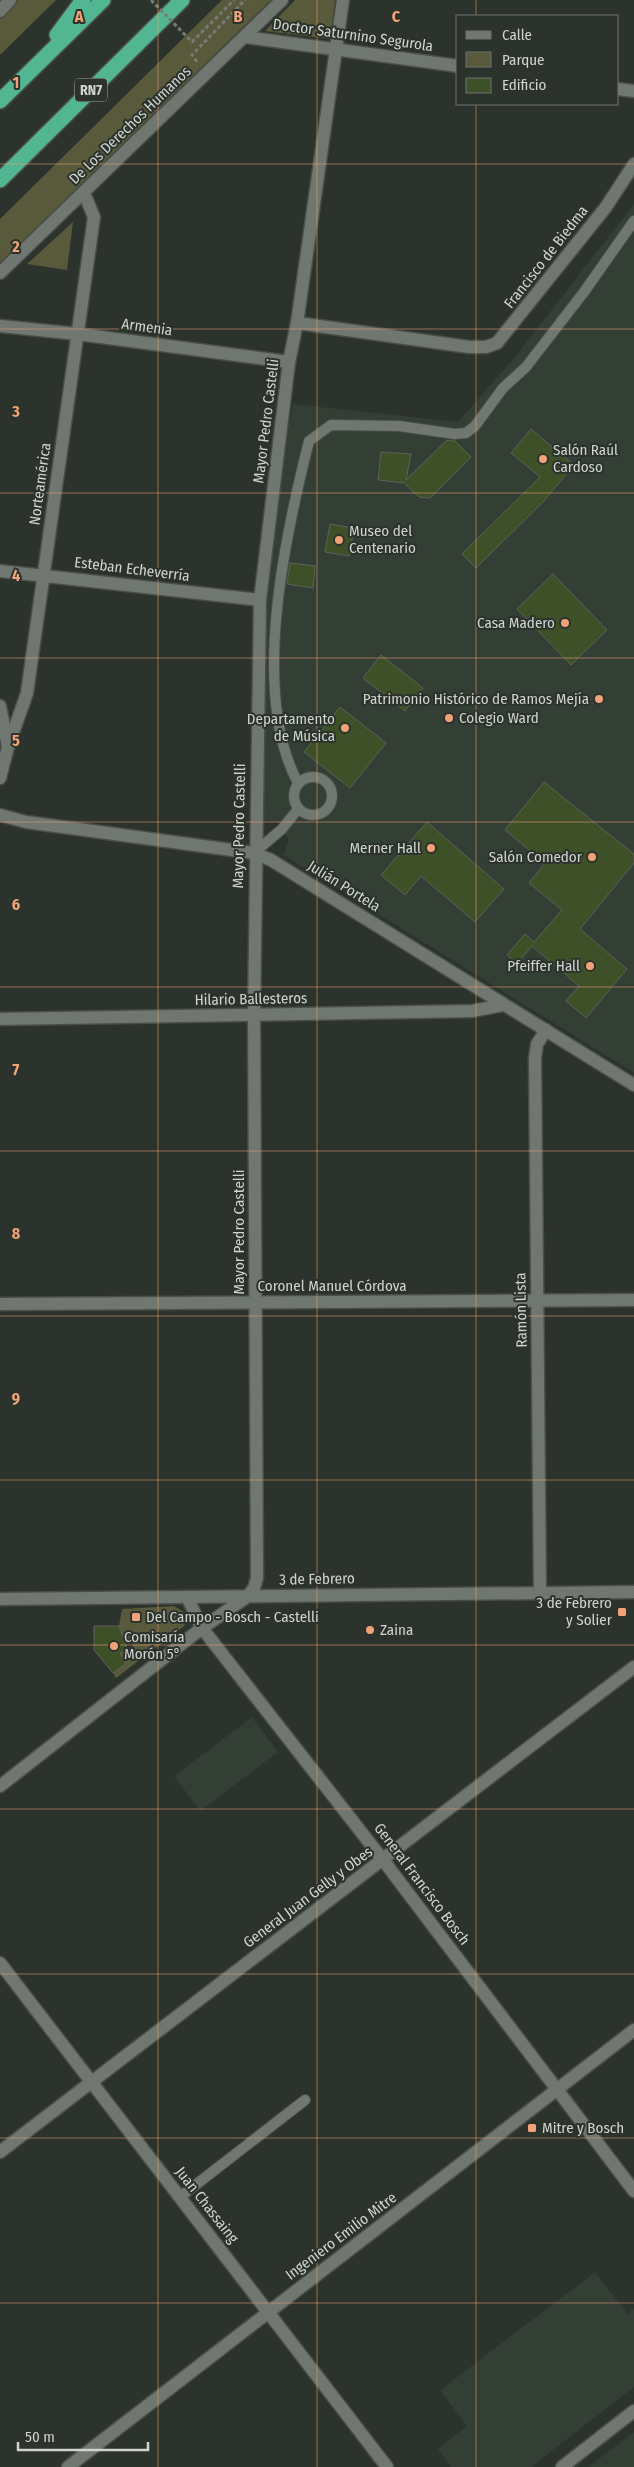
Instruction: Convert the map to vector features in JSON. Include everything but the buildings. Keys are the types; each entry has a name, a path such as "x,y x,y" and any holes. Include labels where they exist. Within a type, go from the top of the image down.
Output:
{"highway":[{"path":"28,73 83,0"},
{"path":"0,101 103,0"},
{"name":"RN7","path":"0,180 182,0"}],"street":[{"name":"De Los Derechos Humanos","path":"0,273 282,0"},
{"name":"Mayor Pedro Castelli","path":"248,1596 254,1588 257,1578 254,853 260,600 289,362 297,323 344,0"},
{"name":"Doctor Saturnino Segurola","path":"245,37 456,66"},
{"path":"619,89 634,91"},
{"name":"Francisco de Biedma","path":"297,323 469,346 486,346 497,343 506,335 606,206 634,164"},
{"name":"Norteamérica","path":"0,778 26,693 44,575 94,217 84,193"},
{"name":"Armenia","path":"0,326 78,334 289,362"},
{"name":"Esteban Echeverría","path":"0,571 260,600"},
{"path":"0,706 8,747"},
{"name":"Julián Portela","path":"0,815 26,822 254,853 271,860 634,1085"},
{"name":"Hilario Ballesteros","path":"0,1019 472,1011 503,1005"},
{"name":"Ramón Lista","path":"540,1593 535,1058 537,1044 546,1030"},
{"name":"Coronel Manuel Córdova","path":"0,1304 634,1300"},
{"name":"3 de Febrero","path":"0,1599 634,1592"},
{"path":"0,1786 202,1628 248,1596"},
{"name":"General Francisco Bosch","path":"187,1597 202,1628 383,1860 634,2191"},
{"name":"General Juan Gelly y Obes","path":"0,2152 634,1667"},
{"name":"Juan Chassaing","path":"0,1963 387,2467"},
{"name":"Ingeniero Emilio Mitre","path":"68,2467 634,2030"},
{"path":"562,2467 634,2411"}],"lane":[{"path":"298,783 289,765 283,746 274,695 278,587 309,441 330,425 399,426 455,434 466,433 475,426 502,388 526,367 584,292 634,221"},
{"path":"312,778 322,779 329,786 332,793 328,807 323,813 316,816 307,815 298,809 293,792 298,783 312,778"},
{"path":"254,853 282,829 298,809"},
{"path":"180,2197 304,2100"}],"path":[{"path":"151,0 192,42 234,0"},
{"path":"199,64 192,55 245,0"}],"shaded area":[{"name":"Colegio Ward","path":"634,204 634,1073 283,855 289,840 278,823 264,820 266,616 272,526 293,404 458,422 514,358"},
{"path":"252,1717 278,1752 200,1811 174,1776"},
{"path":"595,2272 628,2314 634,2309 634,2387 531,2467 451,2467 438,2449 467,2426 440,2390"},
{"path":"634,2432 634,2467 588,2467"}],"green space":[{"path":"18,0 56,0 0,55 0,19"},
{"path":"222,0 271,0 0,263 0,219"},
{"path":"295,0 335,0 330,39 265,31"},
{"path":"73,222 67,270 27,264"},
{"path":"174,1606 184,1612 186,1623 183,1627 116,1678 113,1673 126,1663 120,1653 133,1650 133,1642 125,1643 119,1626 122,1609"}],"place":[{"name":"Salón Raúl Cardoso","path":"543,459"},
{"name":"Museo del Centenario","path":"339,540"},
{"name":"Casa Madero","path":"565,623"},
{"name":"Patrimonio Histórico de Ramos Mejía","path":"599,699"},
{"name":"Colegio Ward","path":"449,718"},
{"name":"Departamento de Música","path":"345,728"},
{"name":"Merner Hall","path":"431,848"},
{"name":"Salón Comedor","path":"592,857"},
{"name":"Pfeiffer Hall","path":"590,966"},
{"name":"3 de Febrero y Solier","path":"622,1612"},
{"name":"Del Campo - Bosch - Castelli","path":"136,1617"},
{"name":"Zaina","path":"370,1630"},
{"name":"Comisaría Morón 5°","path":"114,1646"},
{"name":"Mitre y Bosch","path":"532,2128"}]}
